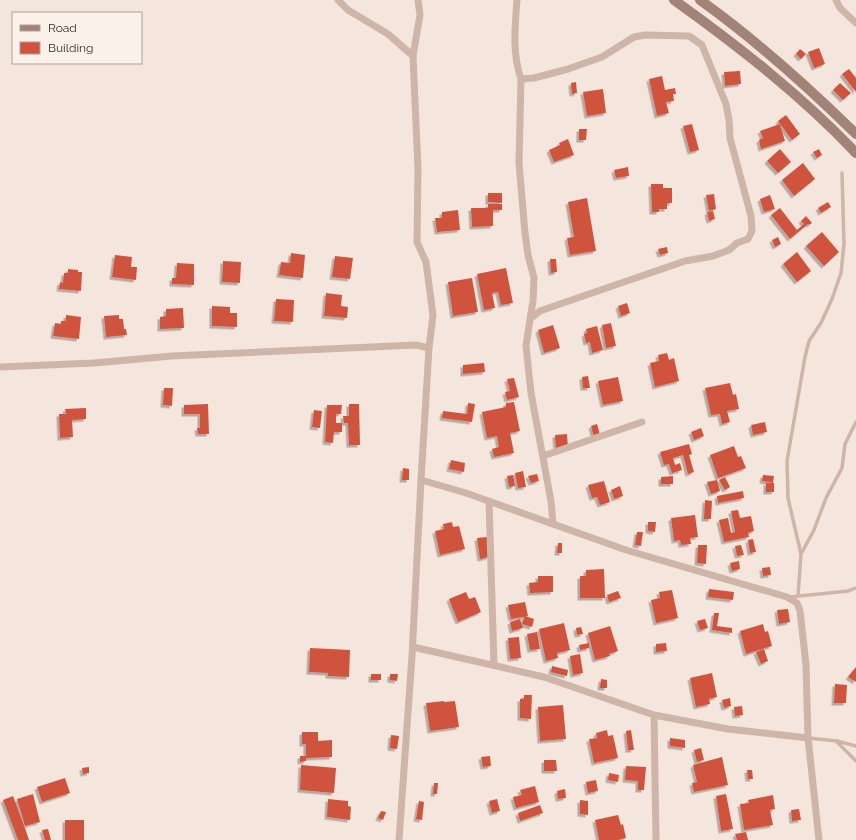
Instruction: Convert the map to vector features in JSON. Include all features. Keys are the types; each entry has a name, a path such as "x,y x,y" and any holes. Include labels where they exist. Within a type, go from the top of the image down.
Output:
{"main road":[{"path":"674,0 771,73 810,107 856,153"},
{"path":"700,0 774,58 815,94 856,134"}],"street":[{"path":"338,0 348,10 388,34 413,56"},
{"path":"399,840 413,647 421,480 432,315 426,262 418,242 418,169 413,56 420,15 418,0"},
{"path":"517,0 514,34 517,68 521,79 519,164 523,197 524,233 534,278 533,301 526,346 531,393 551,501 553,524"},
{"path":"836,0 840,8 856,23"},
{"path":"521,79 534,78 568,69 602,57 634,37 645,35 690,36 702,45 726,104 730,138 751,216 752,231 748,239 737,243 729,250 712,256 685,261 598,289 540,311 530,319"},
{"path":"0,367 94,363 172,356 295,350 416,345 429,348"},
{"path":"543,456 642,422"},
{"path":"421,480 466,493 626,550 787,597 797,604 800,611 806,665 808,738 818,840"},
{"path":"489,501 494,665"},
{"path":"413,647 544,677 654,715 728,729 808,738"},
{"path":"654,715 656,840"}],"lane":[{"path":"798,596 802,554 788,498 787,461 805,357 810,341 824,317 841,273 844,244 842,173"},
{"path":"802,554 814,530 826,498 842,468 845,444 856,422"},
{"path":"787,597 848,591 856,588"},
{"path":"808,738 837,741 856,746"},
{"path":"837,741 856,761"}],"building":[{"path":"819,48 825,64 814,68 808,52"},
{"path":"800,49 806,54 801,59 796,54"},
{"path":"849,69 856,78 856,92 842,74"},
{"path":"740,71 741,84 725,86 724,72"},
{"path":"662,76 665,90 675,88 676,94 673,94 674,101 666,102 669,113 657,116 649,79"},
{"path":"576,82 577,93 572,94 571,83"},
{"path":"840,83 851,93 843,100 833,90"},
{"path":"603,89 606,113 587,116 583,92"},
{"path":"786,115 800,134 792,140 778,121"},
{"path":"692,124 699,150 690,152 683,126"},
{"path":"780,124 785,141 761,149 759,140 763,138 760,131"},
{"path":"579,129 587,129 586,140 579,140"},
{"path":"568,139 574,155 554,162 549,150"},
{"path":"780,149 791,162 778,173 767,161"},
{"path":"819,149 822,155 817,158 813,152"},
{"path":"803,163 815,179 794,196 782,180"},
{"path":"628,167 629,176 616,178 614,170"},
{"path":"651,184 663,184 663,188 672,188 672,203 667,203 667,209 659,209 659,212 652,212"},
{"path":"488,193 502,193 502,203 488,202"},
{"path":"714,194 716,209 709,211 706,195"},
{"path":"770,195 775,209 764,212 760,199"},
{"path":"587,198 596,251 570,255 567,238 574,237 568,202"},
{"path":"828,202 831,207 821,213 818,208"},
{"path":"488,204 502,204 502,210 493,210 493,226 472,227 471,208 488,208"},
{"path":"780,208 797,230 804,224 801,221 806,216 812,223 809,225 808,224 790,239 771,215"},
{"path":"458,210 460,230 437,232 435,218 442,218 442,212"},
{"path":"713,211 715,219 709,221 707,212"},
{"path":"822,232 839,252 824,266 806,246"},
{"path":"778,237 781,244 775,247 772,240"},
{"path":"667,247 668,253 660,255 658,249"},
{"path":"797,252 811,271 797,282 783,264"},
{"path":"291,253 305,255 303,278 279,275 281,262 290,263"},
{"path":"115,255 132,257 131,267 137,267 136,280 112,277"},
{"path":"335,256 353,258 350,279 332,277"},
{"path":"550,259 556,259 557,272 551,273"},
{"path":"223,261 241,262 240,283 222,282"},
{"path":"177,263 194,264 194,285 172,284 172,278 176,278"},
{"path":"506,268 513,303 501,305 498,292 492,293 495,308 484,310 477,274"},
{"path":"68,269 82,272 81,291 59,289 60,282 63,283 64,273 68,273"},
{"path":"472,278 478,312 453,316 448,282"},
{"path":"326,293 342,295 341,306 348,307 347,318 324,316"},
{"path":"276,299 294,300 293,322 274,321"},
{"path":"627,303 630,313 621,316 618,306"},
{"path":"212,306 230,307 230,313 237,313 237,327 212,326"},
{"path":"183,308 184,328 160,329 160,317 166,316 166,309"},
{"path":"66,315 81,317 79,339 53,336 55,323 61,324 61,321 66,321"},
{"path":"119,315 119,319 123,319 124,329 126,329 127,335 106,337 104,316"},
{"path":"611,323 616,346 606,348 602,325"},
{"path":"553,325 560,348 544,353 538,330"},
{"path":"597,326 603,350 592,353 590,342 586,343 584,334 587,333 586,329"},
{"path":"667,353 669,360 674,358 679,381 655,387 650,363 659,361 658,355"},
{"path":"484,363 485,372 463,374 463,365"},
{"path":"588,376 590,388 583,388 582,377"},
{"path":"618,377 623,401 603,405 598,381"},
{"path":"514,378 519,397 507,400 505,392 510,391 507,379"},
{"path":"730,383 733,395 736,394 739,409 727,411 730,422 722,424 720,414 711,415 705,388"},
{"path":"164,388 173,388 172,406 163,405"},
{"path":"514,402 520,431 510,433 514,453 494,457 492,449 499,447 497,436 487,438 482,412 506,407 506,403"},
{"path":"468,403 475,404 472,422 442,418 443,411 467,414"},
{"path":"208,404 209,434 198,434 197,428 200,428 200,414 184,414 184,405"},
{"path":"349,404 359,404 360,445 349,445 348,423 344,423 343,416 349,416"},
{"path":"327,405 342,405 341,414 336,414 336,423 342,423 342,432 334,432 333,443 325,442"},
{"path":"86,408 86,419 72,420 73,437 60,438 59,414 66,414 65,409"},
{"path":"314,410 322,411 320,428 312,427"},
{"path":"765,422 767,432 753,435 751,425"},
{"path":"597,424 600,435 594,437 591,426"},
{"path":"701,428 704,436 694,440 691,432"},
{"path":"567,434 568,449 556,450 555,435"},
{"path":"689,444 692,454 689,455 694,472 688,474 683,455 673,458 675,465 680,463 682,470 672,473 669,464 664,465 660,452"},
{"path":"734,446 738,457 741,456 746,468 718,478 710,455"},
{"path":"451,460 465,463 464,472 449,469"},
{"path":"403,468 409,469 409,480 402,480"},
{"path":"523,471 526,487 518,488 515,473"},
{"path":"537,474 539,481 531,483 528,476"},
{"path":"513,475 515,486 509,487 507,476"},
{"path":"763,475 774,476 773,483 762,481"},
{"path":"673,476 673,484 661,484 661,477"},
{"path":"725,477 730,487 725,490 719,480"},
{"path":"717,480 720,491 711,494 707,482"},
{"path":"604,481 610,502 600,505 597,497 592,498 588,485"},
{"path":"766,483 774,483 774,492 766,492"},
{"path":"620,486 623,496 614,499 611,490"},
{"path":"743,491 744,498 718,503 717,496"},
{"path":"705,500 712,501 711,519 704,519"},
{"path":"738,510 740,518 751,516 754,531 748,533 749,537 724,542 719,520 728,518 731,533 735,532 731,511"},
{"path":"695,515 698,537 690,538 691,544 681,545 680,540 674,541 671,518"},
{"path":"452,522 453,527 459,526 465,549 440,555 435,531 444,529 443,524"},
{"path":"648,522 656,522 655,532 648,531"},
{"path":"637,532 643,532 641,546 635,545"},
{"path":"487,537 489,557 480,559 477,538"},
{"path":"753,539 756,552 750,553 748,540"},
{"path":"558,543 562,543 562,553 557,553"},
{"path":"698,545 707,545 706,564 697,563"},
{"path":"741,545 744,555 737,556 735,546"},
{"path":"739,561 740,569 732,571 730,563"},
{"path":"770,567 771,575 763,576 762,568"},
{"path":"604,569 605,598 580,598 580,576 586,576 586,570"},
{"path":"538,576 553,576 553,592 530,593 529,583 538,582"},
{"path":"709,589 734,592 733,600 708,597"},
{"path":"672,590 678,618 656,623 651,600 660,598 659,592"},
{"path":"618,591 621,598 609,602 607,595"},
{"path":"466,592 469,599 475,597 481,612 458,622 449,599"},
{"path":"525,602 528,616 511,619 508,605"},
{"path":"788,609 790,622 779,624 777,610"},
{"path":"714,613 719,613 717,626 732,628 732,633 712,630"},
{"path":"525,616 534,619 532,627 522,624"},
{"path":"520,619 523,628 512,631 510,622"},
{"path":"705,619 708,628 700,630 697,621"},
{"path":"564,623 570,650 557,653 558,658 546,661 539,629"},
{"path":"763,624 765,632 768,631 772,646 746,654 740,631"},
{"path":"610,626 618,651 609,654 610,656 595,660 588,633"},
{"path":"581,627 583,634 577,635 576,628"},
{"path":"537,632 540,649 530,650 527,634"},
{"path":"519,637 521,658 510,659 508,638"},
{"path":"589,643 589,648 580,650 579,645"},
{"path":"666,643 667,651 656,652 656,644"},
{"path":"310,648 350,650 349,677 328,676 328,673 309,672"},
{"path":"764,649 768,661 761,664 756,652"},
{"path":"580,654 583,673 573,675 570,656"},
{"path":"552,666 568,670 567,676 551,672"},
{"path":"856,667 856,682 848,677"},
{"path":"712,673 717,697 709,699 710,704 696,707 690,678"},
{"path":"371,674 381,674 381,680 371,680"},
{"path":"390,674 398,674 397,681 390,680"},
{"path":"601,679 607,680 607,688 600,688"},
{"path":"835,684 847,685 846,703 834,703"},
{"path":"524,695 532,695 531,719 520,718 520,699 524,699"},
{"path":"730,698 731,706 724,708 722,700"},
{"path":"455,701 459,727 430,731 426,703"},
{"path":"563,705 566,739 540,741 538,707"},
{"path":"742,706 743,715 735,716 734,707"},
{"path":"607,730 608,736 613,735 618,758 594,763 589,739 597,738 596,733"},
{"path":"631,730 634,750 628,750 626,731"},
{"path":"302,732 318,732 318,741 332,740 332,757 306,758 306,761 300,762 300,756 306,756 306,744 302,744"},
{"path":"391,735 399,736 397,749 390,748"},
{"path":"670,738 685,740 685,748 670,746"},
{"path":"701,748 704,760 697,762 694,750"},
{"path":"490,756 491,766 483,767 481,757"},
{"path":"722,757 728,785 694,792 692,783 697,782 693,765"},
{"path":"544,760 556,760 557,771 544,771"},
{"path":"301,765 336,768 334,793 300,790"},
{"path":"626,766 646,767 644,790 638,790 638,781 625,780"},
{"path":"89,767 89,773 83,774 82,768"},
{"path":"747,770 752,770 753,779 748,779"},
{"path":"609,773 619,775 618,782 608,780"},
{"path":"65,778 70,793 42,802 37,787"},
{"path":"596,780 598,791 588,793 586,782"},
{"path":"434,783 438,783 437,794 433,794"},
{"path":"535,786 539,802 516,808 513,797 522,795 520,790"},
{"path":"565,789 566,798 558,799 557,791"},
{"path":"33,794 40,822 25,826 17,799"},
{"path":"726,794 733,829 721,831 716,796"},
{"path":"773,795 775,809 770,810 773,825 744,830 740,804 749,803 748,800"},
{"path":"13,796 29,840 18,840 3,800"},
{"path":"328,799 348,801 348,806 351,807 350,820 327,817"},
{"path":"497,799 500,811 492,813 489,801"},
{"path":"580,800 588,801 588,815 580,814"},
{"path":"419,801 424,802 422,820 416,819"},
{"path":"540,805 543,813 520,821 518,813"},
{"path":"799,809 801,820 792,821 791,810"},
{"path":"381,811 386,812 383,820 378,818"},
{"path":"618,815 621,825 623,824 626,838 618,840 599,840 595,820"},
{"path":"65,820 84,820 84,840 65,840"},
{"path":"48,829 51,840 45,840 42,830"},
{"path":"746,832 748,840 737,840 735,834"}]}
